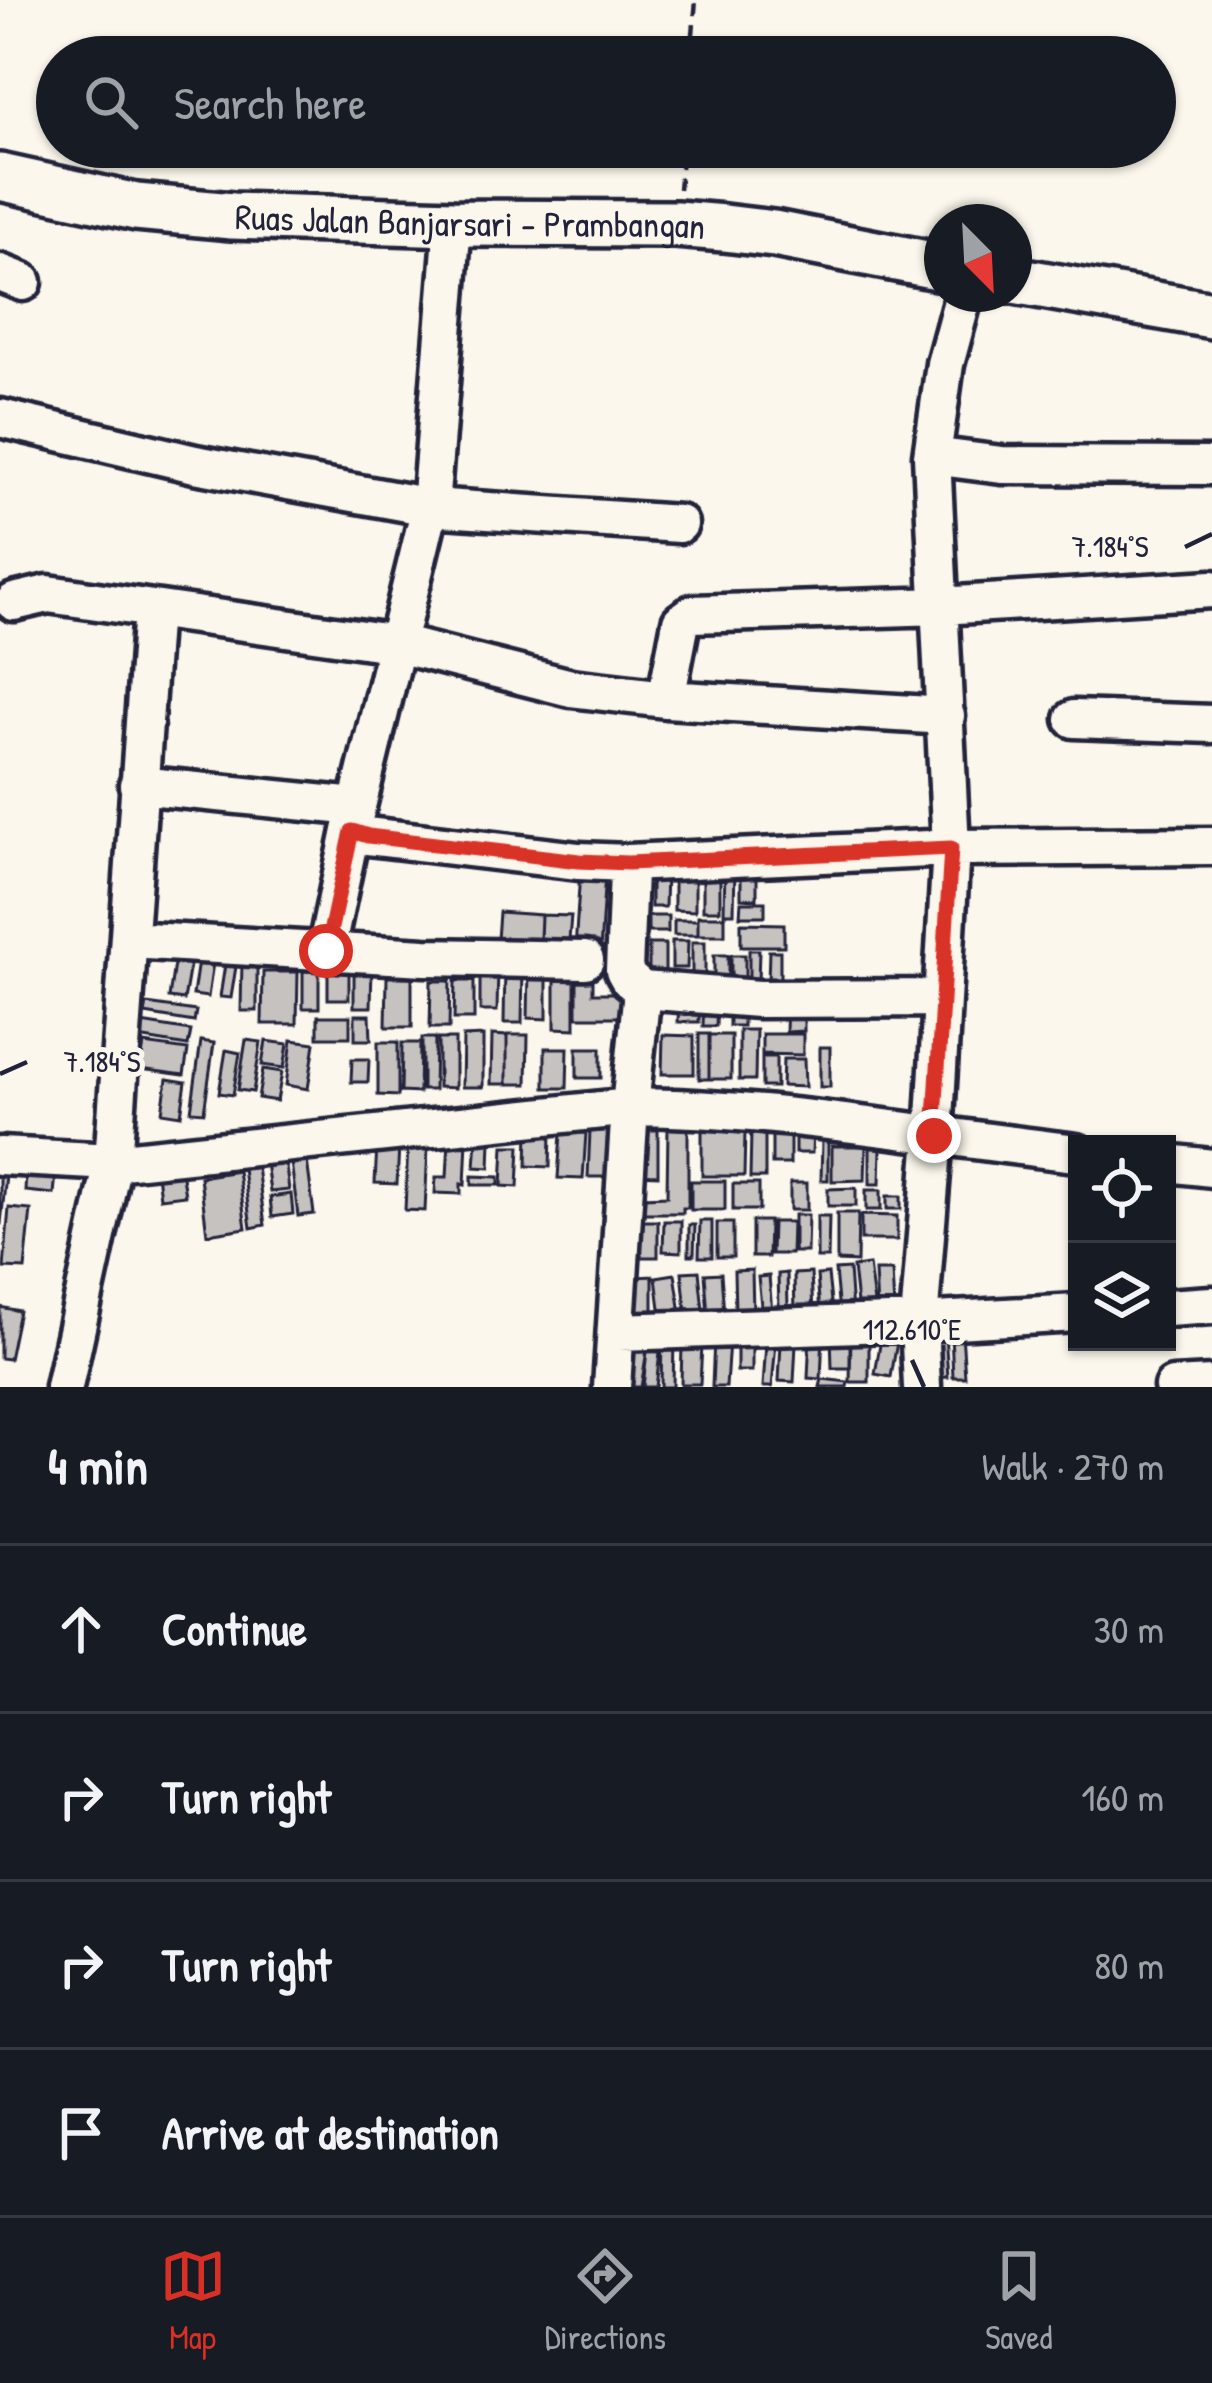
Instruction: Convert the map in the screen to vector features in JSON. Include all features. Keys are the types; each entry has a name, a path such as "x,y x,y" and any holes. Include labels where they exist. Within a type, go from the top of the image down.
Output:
{"main road":[{"name":"Ruas Jalan Banjarsari - Prambangan","path":"0,177 155,209 453,223 676,224 774,234 924,263"},
{"path":"1032,283 1212,315"}],"street":[{"path":"326,951 430,507 453,223"},
{"path":"922,1387 919,1322 951,848 932,455 945,364 959,312"},
{"path":"0,418 196,464 430,507 679,524"},
{"path":"932,455 1002,465 1212,466"},
{"path":"666,699 681,622 692,614 941,606 1212,589"},
{"path":"14,602 48,595 398,644 571,688 666,699 946,716"},
{"path":"64,1387 113,1162 152,609"},
{"path":"1075,719 1212,724"},
{"path":"138,785 354,819 368,836 579,861 628,863 951,848 1212,846"},
{"path":"628,872 625,970 642,990 758,999 942,998"},
{"path":"129,940 585,961"},
{"path":"612,1387 642,990"},
{"path":"0,1156 113,1162 630,1107 775,1114 1068,1152"},
{"path":"1176,1164 1212,1168"},
{"path":"1176,1307 1212,1305"},
{"path":"618,1332 1068,1314"},
{"path":"1174,1387 1212,1384"}],"path":[{"path":"693,36 696,0"},
{"path":"676,224 681,168"}],"building":[{"path":"674,865 695,865 695,911 674,910"},
{"path":"725,865 735,865 734,913 724,913"},
{"path":"703,868 720,868 720,910 703,910"},
{"path":"741,869 757,870 757,899 741,898"},
{"path":"580,871 605,872 600,951 575,950"},
{"path":"651,871 666,871 665,907 651,907"},
{"path":"741,902 765,902 765,916 740,916"},
{"path":"499,912 541,915 540,942 497,940"},
{"path":"541,915 571,916 569,940 540,938"},
{"path":"648,916 668,916 668,932 648,932"},
{"path":"698,916 725,916 725,935 698,935"},
{"path":"674,920 698,920 698,935 674,935"},
{"path":"741,923 784,924 784,946 741,946"},
{"path":"672,941 688,941 687,968 672,968"},
{"path":"692,942 705,942 705,976 692,976"},
{"path":"649,944 665,944 665,973 649,973"},
{"path":"749,950 759,950 758,982 749,982"},
{"path":"769,951 780,951 780,983 768,982"},
{"path":"199,954 214,956 208,997 193,995"},
{"path":"714,955 728,955 728,982 714,981"},
{"path":"731,955 745,955 745,986 731,986"},
{"path":"175,957 191,959 184,1000 169,998"},
{"path":"226,958 237,960 231,998 220,997"},
{"path":"242,961 257,962 257,1011 241,1011"},
{"path":"328,962 349,963 349,999 328,999"},
{"path":"354,966 372,966 371,1007 354,1007"},
{"path":"480,967 498,967 497,1011 480,1011"},
{"path":"505,967 523,967 522,1023 504,1023"},
{"path":"529,968 547,969 547,1019 528,1018"},
{"path":"303,971 319,971 319,1008 303,1008"},
{"path":"263,972 298,972 297,1024 262,1024"},
{"path":"555,976 575,976 575,1029 555,1028"},
{"path":"387,977 412,977 412,1027 386,1027"},
{"path":"431,981 450,981 449,1028 430,1028"},
{"path":"455,981 474,981 474,1019 454,1019"},
{"path":"577,981 593,981 593,993 630,993 630,1017 577,1017"},
{"path":"679,1000 700,1000 699,1022 678,1022"},
{"path":"704,1000 717,1000 716,1026 703,1026"},
{"path":"787,1003 804,1003 804,1031 786,1032"},
{"path":"147,1004 196,1011 194,1022 145,1014"},
{"path":"729,1004 743,1004 743,1026 729,1026"},
{"path":"355,1015 370,1015 371,1040 355,1040"},
{"path":"318,1016 350,1016 350,1037 318,1037"},
{"path":"135,1022 191,1031 188,1046 132,1037"},
{"path":"739,1030 756,1030 755,1080 739,1080"},
{"path":"699,1034 709,1034 709,1079 699,1079"},
{"path":"762,1034 803,1034 803,1055 762,1054"},
{"path":"492,1035 507,1036 507,1084 491,1084"},
{"path":"507,1035 528,1035 527,1084 507,1084"},
{"path":"663,1035 694,1036 694,1074 662,1074"},
{"path":"709,1035 731,1035 731,1079 709,1079"},
{"path":"483,1036 483,1087 462,1087 463,1037"},
{"path":"422,1038 435,1038 434,1090 422,1090"},
{"path":"438,1039 455,1039 455,1088 438,1087"},
{"path":"246,1040 261,1042 253,1092 238,1090"},
{"path":"292,1040 315,1043 308,1089 286,1085"},
{"path":"201,1041 214,1043 204,1112 191,1111"},
{"path":"266,1041 288,1044 284,1068 262,1065"},
{"path":"378,1042 398,1042 398,1096 378,1095"},
{"path":"402,1043 420,1043 419,1093 401,1092"},
{"path":"144,1044 188,1050 184,1075 140,1069"},
{"path":"820,1047 830,1047 830,1087 820,1087"},
{"path":"545,1048 568,1048 567,1088 545,1088"},
{"path":"577,1048 601,1048 601,1078 577,1078"},
{"path":"226,1050 240,1053 233,1095 219,1093"},
{"path":"762,1057 776,1057 776,1087 762,1087"},
{"path":"352,1059 369,1059 368,1082 351,1082"},
{"path":"783,1059 804,1059 805,1087 782,1086"},
{"path":"263,1069 282,1072 277,1101 258,1098"},
{"path":"167,1079 186,1082 181,1115 162,1112"},
{"path":"790,1127 790,1164 772,1164 772,1128"},
{"path":"668,1128 688,1128 688,1208 683,1213 643,1213 643,1197 667,1196"},
{"path":"795,1128 813,1128 812,1153 795,1153"},
{"path":"637,1130 658,1130 658,1175 636,1174"},
{"path":"702,1130 745,1131 744,1176 702,1176"},
{"path":"528,1131 551,1133 550,1167 527,1166"},
{"path":"590,1131 610,1131 608,1177 588,1177"},
{"path":"751,1132 765,1132 765,1178 750,1178"},
{"path":"561,1133 586,1133 583,1179 558,1178"},
{"path":"477,1139 491,1140 490,1168 475,1167"},
{"path":"449,1140 467,1140 461,1194 435,1193 436,1177 447,1177"},
{"path":"822,1141 828,1142 828,1180 821,1180"},
{"path":"377,1145 399,1146 397,1184 375,1183"},
{"path":"408,1145 428,1146 425,1211 405,1210"},
{"path":"504,1146 520,1146 518,1187 502,1186"},
{"path":"832,1146 866,1146 865,1180 832,1181"},
{"path":"870,1148 881,1148 880,1184 870,1184"},
{"path":"285,1160 289,1190 270,1192 266,1162"},
{"path":"307,1160 314,1214 298,1216 291,1162"},
{"path":"0,1164 7,1165 1,1224 0,1224"},
{"path":"257,1167 265,1225 251,1228 243,1169"},
{"path":"181,1170 185,1195 160,1198 157,1174"},
{"path":"238,1171 246,1228 207,1234 200,1177"},
{"path":"26,1172 56,1174 54,1194 25,1191"},
{"path":"472,1176 499,1177 499,1185 472,1185"},
{"path":"691,1181 725,1181 725,1210 691,1210"},
{"path":"790,1183 807,1183 807,1210 790,1210"},
{"path":"733,1184 759,1184 759,1210 733,1210"},
{"path":"856,1188 856,1206 828,1206 828,1189"},
{"path":"866,1190 881,1190 881,1210 866,1210"},
{"path":"291,1194 293,1214 272,1217 270,1197"},
{"path":"887,1196 901,1196 901,1209 887,1209"},
{"path":"9,1208 31,1210 25,1269 4,1268"},
{"path":"837,1213 858,1213 857,1262 837,1261"},
{"path":"794,1215 808,1215 807,1252 794,1252"},
{"path":"861,1215 897,1216 897,1240 861,1240"},
{"path":"817,1216 829,1216 828,1258 817,1258"},
{"path":"642,1221 658,1221 658,1257 641,1257"},
{"path":"664,1221 681,1221 681,1252 663,1251"},
{"path":"700,1221 712,1221 712,1257 699,1257"},
{"path":"752,1221 769,1221 768,1257 752,1257"},
{"path":"772,1222 792,1222 791,1254 771,1254"},
{"path":"717,1223 733,1223 733,1257 717,1257"},
{"path":"689,1225 695,1225 694,1255 689,1255"},
{"path":"869,1265 875,1311 858,1313 853,1267"},
{"path":"849,1269 852,1312 839,1313 835,1270"},
{"path":"752,1270 753,1313 735,1313 734,1271"},
{"path":"699,1271 703,1310 686,1311 682,1272"},
{"path":"875,1271 892,1271 894,1309 877,1309"},
{"path":"721,1273 724,1314 708,1316 705,1274"},
{"path":"787,1273 788,1307 779,1308 778,1274"},
{"path":"811,1273 813,1312 795,1313 794,1274"},
{"path":"675,1274 681,1313 661,1316 656,1277"},
{"path":"828,1274 832,1311 820,1312 817,1275"},
{"path":"653,1276 653,1314 637,1314 637,1277"},
{"path":"769,1276 772,1313 762,1315 758,1277"},
{"path":"0,1307 19,1311 9,1359 0,1358"},
{"path":"850,1332 850,1368 832,1368 831,1333"},
{"path":"882,1333 898,1336 891,1377 875,1374"},
{"path":"962,1333 965,1377 953,1377 951,1334"},
{"path":"810,1334 823,1334 821,1379 808,1378"},
{"path":"945,1334 948,1377 933,1378 930,1335"},
{"path":"629,1335 649,1338 641,1387 620,1387"},
{"path":"851,1337 869,1337 869,1382 850,1382"},
{"path":"714,1339 729,1340 726,1387 712,1387"},
{"path":"662,1341 674,1341 673,1387 661,1387"},
{"path":"737,1341 752,1341 752,1371 737,1371"},
{"path":"766,1343 776,1343 772,1387 763,1387"},
{"path":"781,1343 796,1344 794,1382 779,1381"},
{"path":"682,1345 702,1345 700,1384 681,1384"},
{"path":"647,1351 660,1352 656,1387 643,1387"},
{"path":"822,1379 848,1382 847,1387 820,1387"}],"route":[{"path":"326,951 352,831 579,861 628,863 951,848 934,1136"}]}
